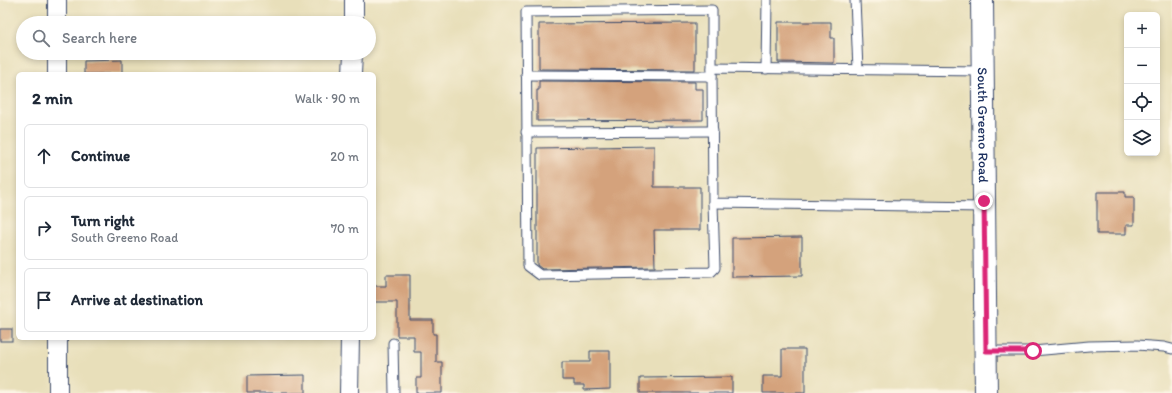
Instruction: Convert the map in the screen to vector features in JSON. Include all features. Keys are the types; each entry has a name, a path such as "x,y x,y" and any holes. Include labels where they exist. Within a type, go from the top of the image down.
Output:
{"main road":[{"name":"South Greeno Road","path":"982,0 986,393"}],"street":[{"path":"57,0 57,16"},
{"path":"354,0 354,16"},
{"path":"57,60 57,72"},
{"path":"352,72 353,60"},
{"path":"58,340 58,393"},
{"path":"349,393 350,340"}],"lane":[{"path":"766,69 767,0"},
{"path":"855,0 858,70"},
{"path":"712,10 712,131 715,268 711,272 540,275 528,266 526,75 526,12 712,10"},
{"path":"526,75 712,72 766,69 983,71"},
{"path":"526,132 712,131"},
{"path":"713,203 984,207"},
{"path":"393,342 394,393"},
{"path":"986,351 1033,351 1089,346 1151,346 1172,349"}],"building":[{"path":"778,22 831,22 831,38 834,38 834,63 778,62"},
{"path":"695,23 695,70 539,69 539,24"},
{"path":"122,60 122,72 84,72 84,61"},
{"path":"539,81 695,82 695,89 703,89 703,120 537,121 537,90 539,90"},
{"path":"654,146 654,187 700,187 700,230 654,230 655,267 542,269 537,265 537,148"},
{"path":"1097,192 1125,192 1125,197 1134,197 1134,225 1126,225 1126,234 1097,234"},
{"path":"802,237 802,276 732,277 732,238"},
{"path":"386,275 410,275 410,320 433,320 433,334 436,334 436,362 442,362 442,393 416,393 416,378 421,378 421,352 414,352 414,336 397,336 397,302 376,302 376,286 386,286"},
{"path":"0,329 12,329 12,341 0,341"},
{"path":"782,349 805,349 805,393 763,393 763,376 782,376"},
{"path":"590,351 610,351 610,389 584,390 584,385 574,385 574,380 562,380 562,362 590,362"},
{"path":"305,375 305,393 247,393 247,376"},
{"path":"732,377 732,393 640,393 640,378"}],"route":[{"path":"984,201 986,351 1033,351"}]}
